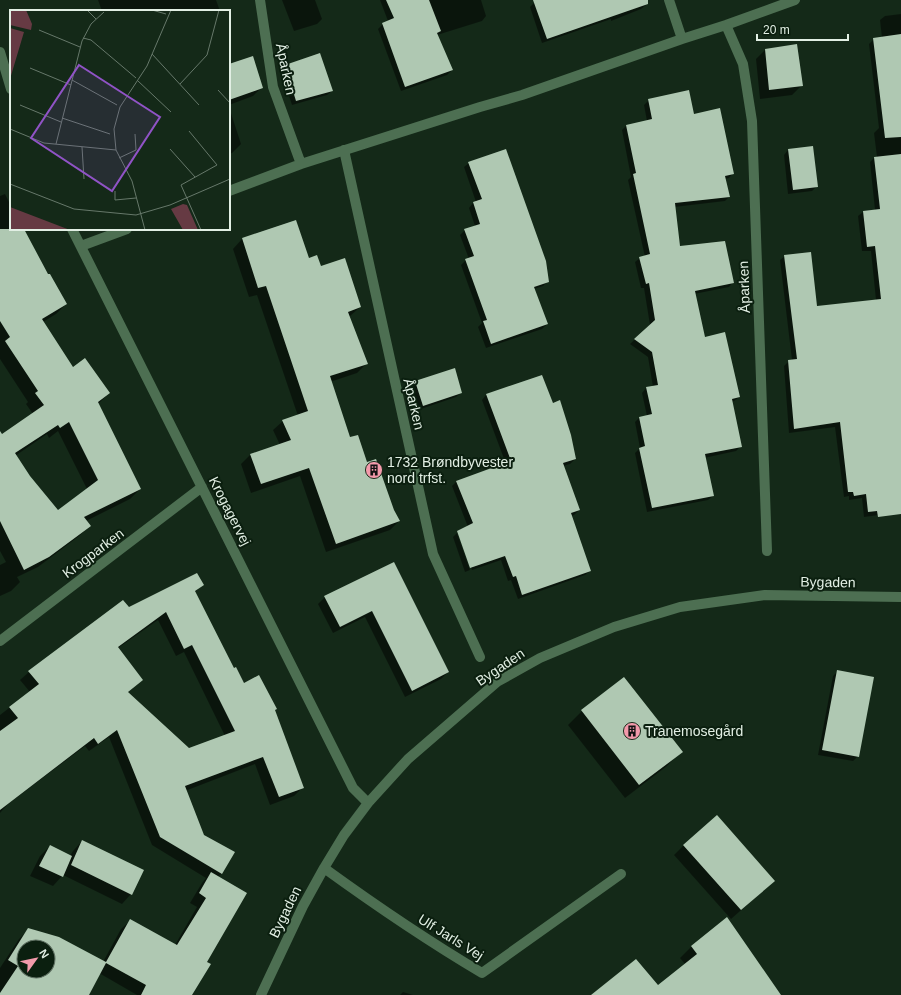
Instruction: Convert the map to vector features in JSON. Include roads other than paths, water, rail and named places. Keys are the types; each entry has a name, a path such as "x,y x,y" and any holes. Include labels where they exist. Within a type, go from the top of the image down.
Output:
{"street":[{"name":"Åparken","path":"260,0 273,87 302,164"},
{"path":"669,0 682,39"},
{"path":"230,191 302,164 522,94 795,0"},
{"name":"Åparken","path":"726,25 743,64 752,121 767,551"},
{"path":"0,52 10,86"},
{"name":"Åparken","path":"344,150 433,554 480,657"},
{"name":"Krogagervej","path":"73,230 353,788 368,803"},
{"path":"81,246 124,230"},
{"name":"Krogparken","path":"0,641 202,487"},
{"name":"Bygaden","path":"261,995 303,906 324,868 344,835 368,803 408,759 497,682 540,658 614,627 680,607 765,595 901,597"},
{"name":"Ulf Jarls Vej","path":"324,868 380,908 482,973 621,874"}],"place":[{"name":"1732 Brøndbyvester nord trfst.","path":"374,470"},
{"name":"Tranemosegård","path":"632,731"}]}
